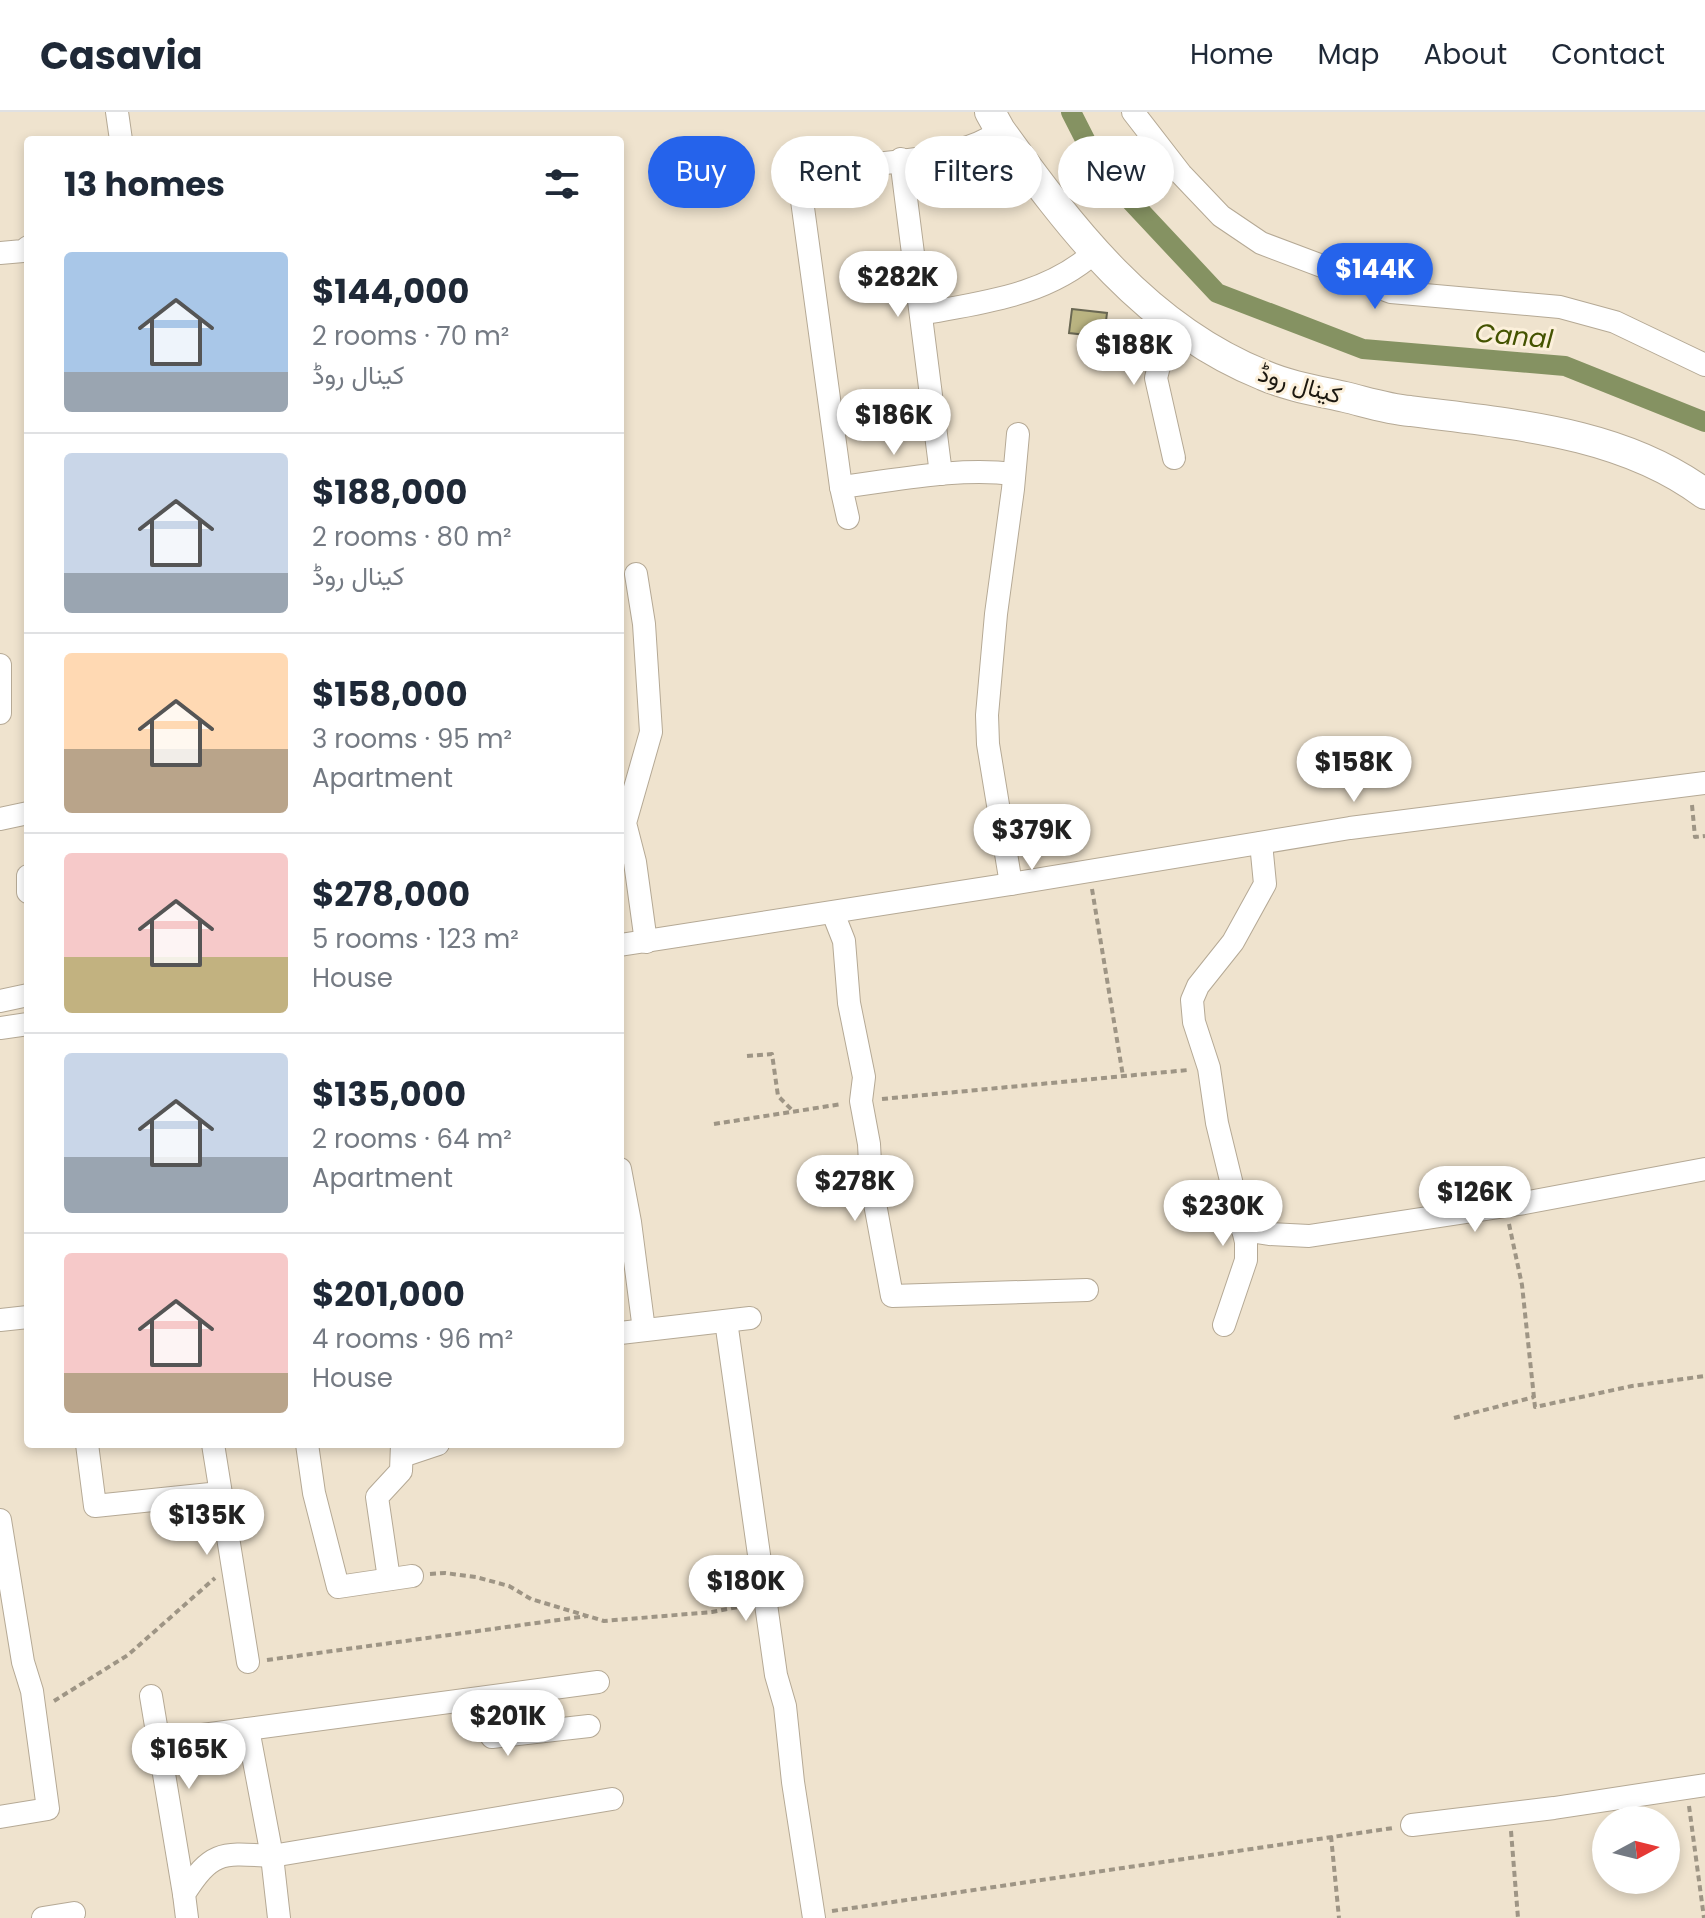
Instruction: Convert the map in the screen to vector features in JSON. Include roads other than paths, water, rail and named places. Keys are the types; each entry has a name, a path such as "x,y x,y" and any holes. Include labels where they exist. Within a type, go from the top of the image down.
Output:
{"street":[{"path":"117,112 120,136"},
{"path":"1133,112 1181,174 1221,216 1261,243 1391,292 1560,307 1615,322 1705,365"},
{"path":"848,518 841,487 798,171 961,150 991,139 995,121"},
{"name":"کینال روڈ","path":"995,121 1082,241 1129,289 1184,334 1221,355 1264,376 1406,411 1485,419 1561,433 1622,451 1675,474 1705,494"},
{"path":"901,159 941,474"},
{"path":"0,253 24,250"},
{"path":"921,314 1031,291 1076,269 1095,252"},
{"path":"1174,458 1156,378 1159,366 1184,334"},
{"path":"1011,884 988,744 987,715 1018,434"},
{"path":"841,487 941,474 991,471 1014,474"},
{"path":"636,574 644,624 651,732 625,823 635,862 646,942"},
{"path":"0,665 0,713"},
{"path":"624,945 1350,828 1698,784"},
{"path":"0,819 24,814"},
{"path":"1224,1325 1246,1260 1243,1230 1217,1123 1209,1068 1194,1022 1192,1000 1198,986 1233,942 1265,884 1261,843"},
{"path":"833,913 844,941 849,1003 864,1077 861,1101 869,1144 871,1182 892,1296 1087,1290"},
{"path":"0,1001 24,996"},
{"path":"0,1028 24,1025"},
{"path":"1243,1230 1309,1236 1505,1206 1705,1169"},
{"path":"624,1190 644,1330"},
{"path":"0,1320 24,1317"},
{"path":"624,1332 750,1318"},
{"path":"726,1321 814,1916"},
{"path":"88,1448 95,1506 220,1493"},
{"path":"214,1448 248,1662"},
{"path":"308,1448 314,1493 338,1587 412,1576"},
{"path":"389,1579 377,1497 401,1471 402,1450"},
{"path":"0,1520 23,1662 32,1691 48,1809 0,1817"},
{"path":"157,1741 598,1682"},
{"path":"151,1696 187,1918"},
{"path":"466,1700 492,1737 589,1726"},
{"path":"248,1729 272,1856 279,1918"},
{"path":"1412,1825 1696,1786"},
{"path":"184,1894 200,1868 216,1858 240,1854 272,1856 612,1799"},
{"path":"43,1918 74,1913"}],"waterway":[{"name":"Canal","path":"1071,112 1099,167 1217,293 1363,349 1565,366 1705,422"}]}
